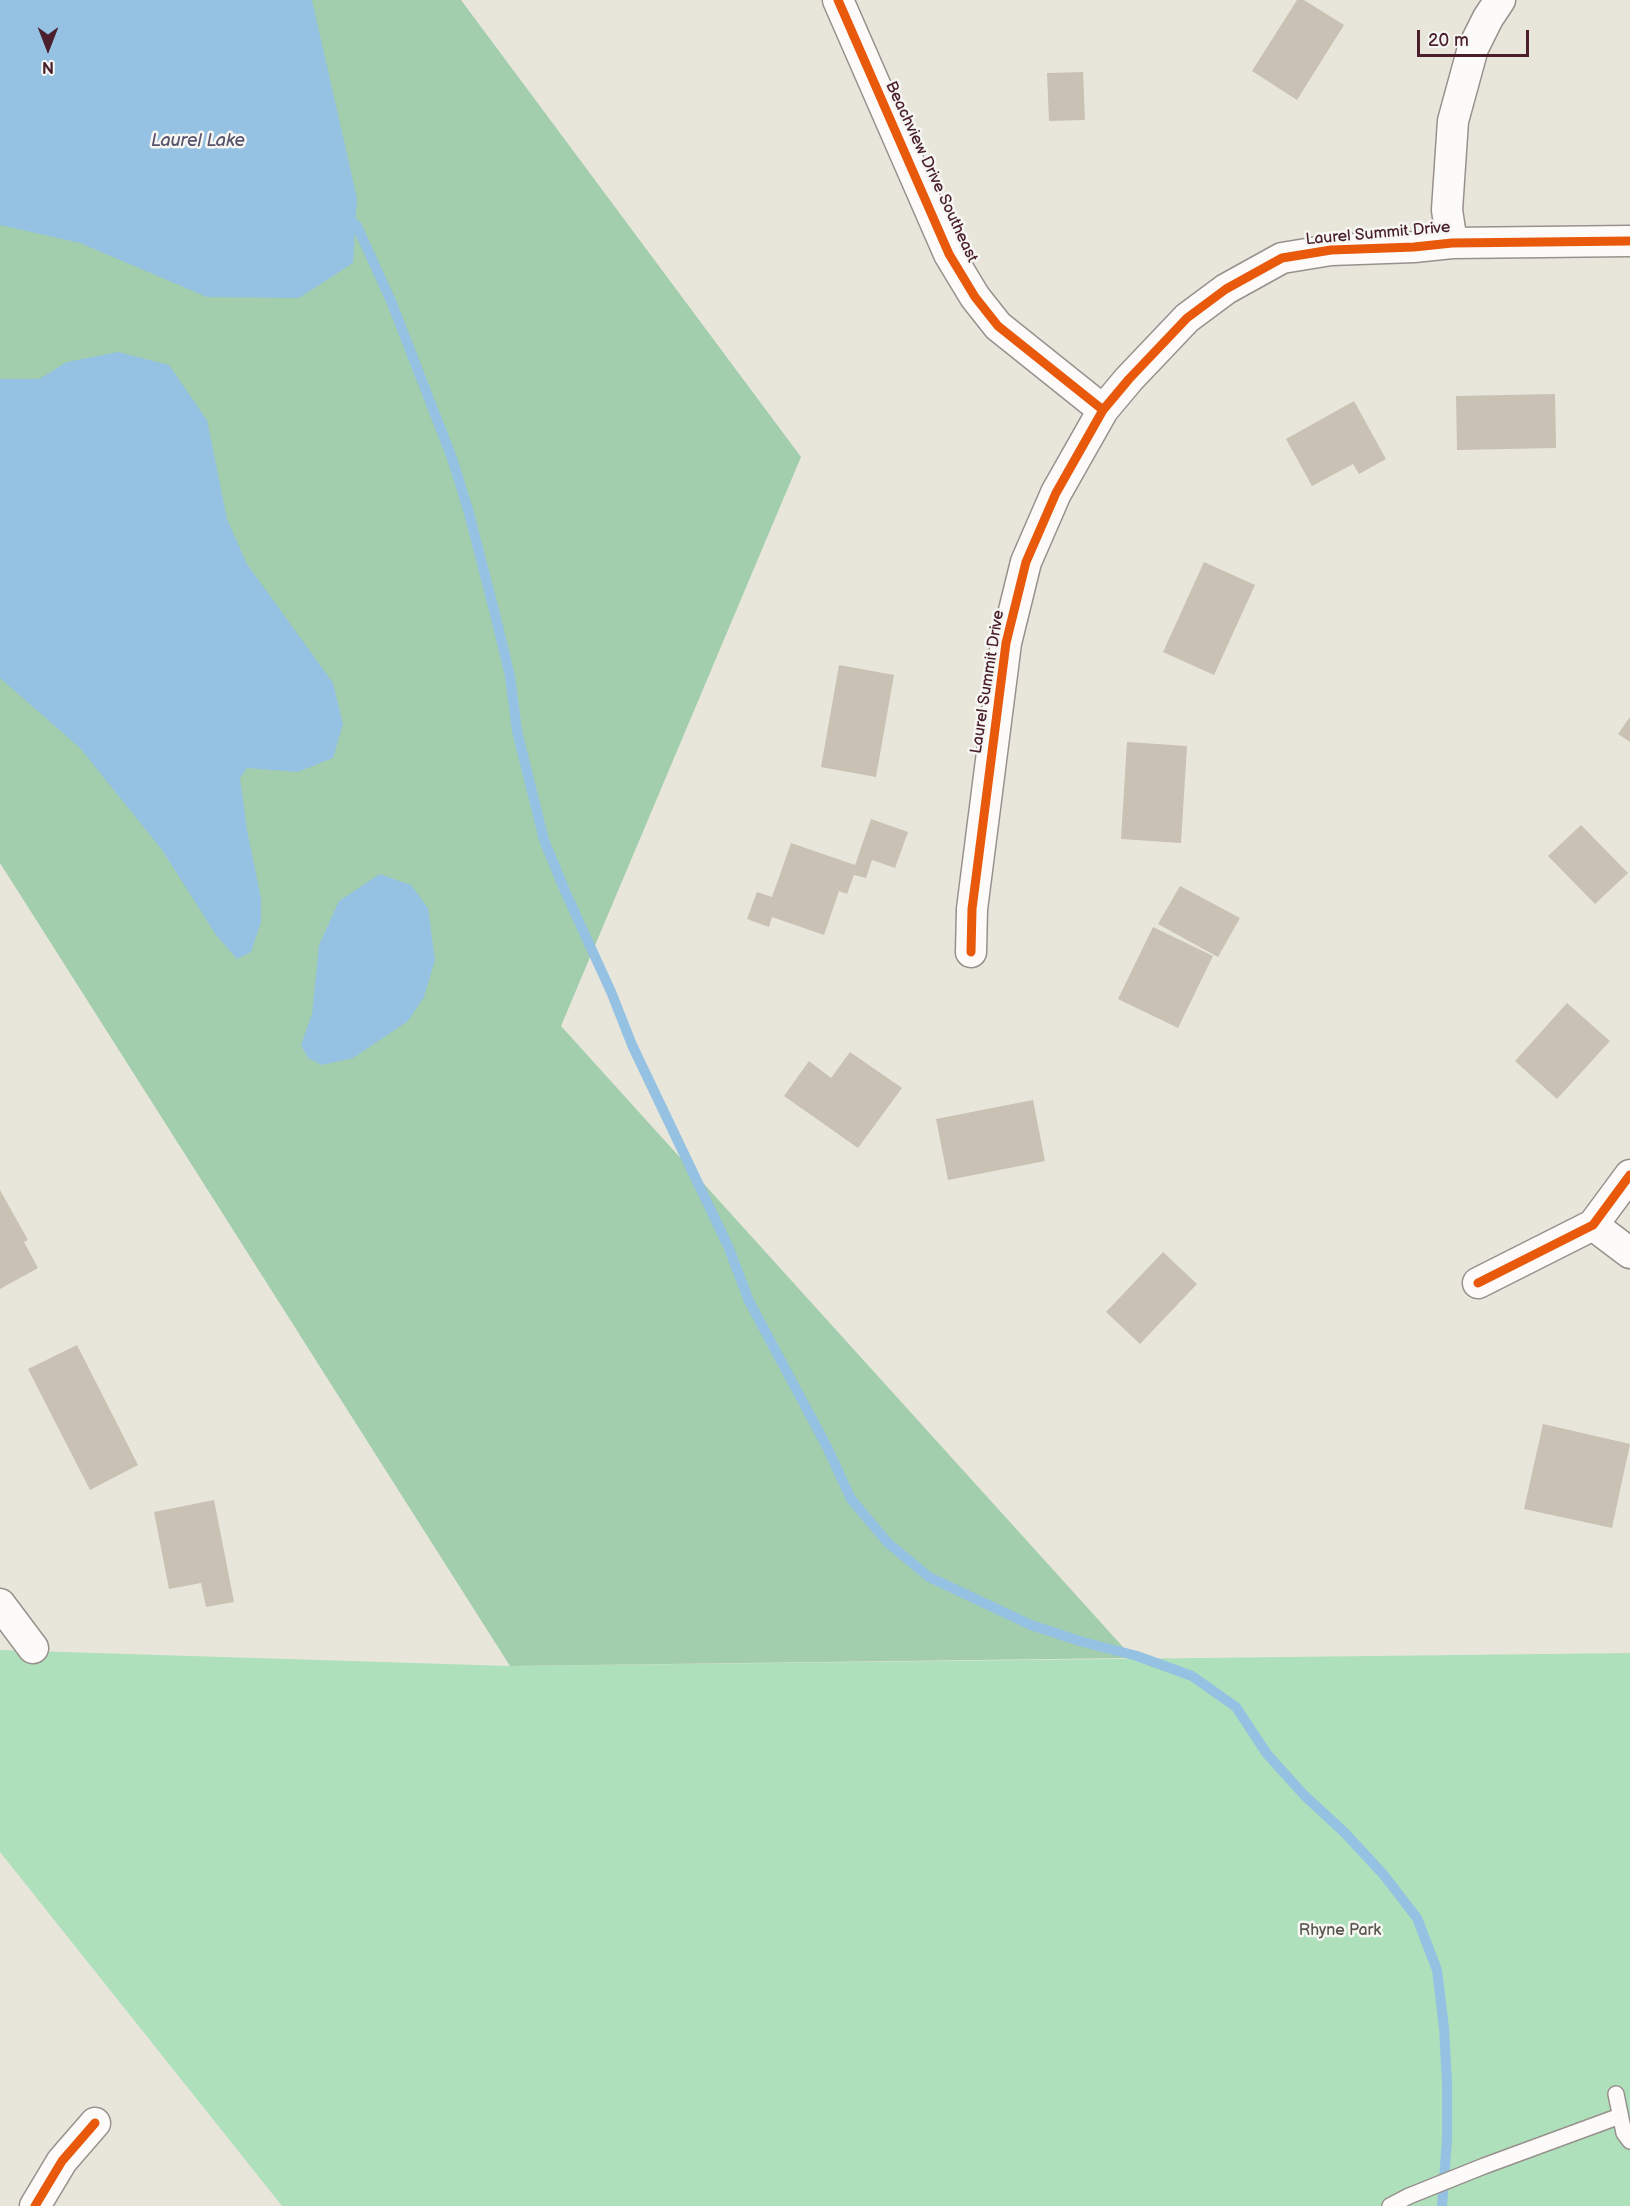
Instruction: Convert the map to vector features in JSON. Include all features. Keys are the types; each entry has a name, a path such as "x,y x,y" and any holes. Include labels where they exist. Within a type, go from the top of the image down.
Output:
{"street":[{"name":"Beachview Drive Southeast","path":"838,0 949,254 975,297 998,326 1103,410"},
{"path":"1452,243 1447,210 1453,122 1473,48 1500,0"},
{"name":"Laurel Summit Drive","path":"971,952 972,909 1009,631 1026,562 1056,493 1103,410 1129,378 1187,318 1226,289 1282,258 1331,250 1452,243 1630,241"},
{"path":"1478,1283 1593,1225 1630,1175"},
{"path":"1593,1225 1630,1253"},
{"path":"0,1604 33,1648"},
{"path":"35,2206 62,2161 95,2123"}],"lane":[{"path":"1616,2094 1624,2133 1630,2141"},
{"path":"1390,2206 1484,2166 1620,2116"}],"green space":[{"path":"153,0 461,0 801,457 561,1026 1133,1658 510,1666 0,863 0,186"},
{"name":"Rhyne Park","path":"0,1650 510,1666 1630,1653 1630,2206 282,2206 0,1852"}],"water":[{"name":"Laurel Lake","path":"0,0 312,0 357,198 353,263 299,298 207,297 80,243 0,225"},
{"path":"118,352 169,365 207,420 227,519 247,564 333,683 343,724 333,758 298,772 247,768 240,778 247,830 261,898 261,922 251,952 237,959 216,935 162,850 80,748 0,678 0,379 39,379 67,362"},
{"path":"380,874 411,885 428,908 435,960 424,997 408,1021 353,1058 322,1065 308,1058 301,1045 312,1014 319,945 339,901"}],"building":[{"path":"1297,0 1304,0 1344,25 1297,100 1252,71"},
{"path":"1083,72 1085,120 1049,121 1047,73"},
{"path":"1555,394 1556,448 1457,450 1456,396"},
{"path":"1354,401 1386,459 1359,474 1353,464 1312,486 1286,439"},
{"path":"1204,562 1255,585 1214,675 1163,652"},
{"path":"839,665 894,675 876,777 821,767"},
{"path":"1630,717 1630,742 1618,734"},
{"path":"1127,742 1187,746 1181,843 1121,839"},
{"path":"871,819 908,832 895,868 872,860 866,878 854,875 847,894 839,891 824,935 772,917 769,927 747,919 757,892 772,897 791,843 855,865"},
{"path":"1581,825 1628,873 1595,904 1548,856"},
{"path":"1180,886 1240,918 1218,957 1158,924"},
{"path":"1153,927 1213,956 1178,1028 1118,999"},
{"path":"1567,1003 1610,1041 1557,1099 1515,1061"},
{"path":"850,1052 902,1088 858,1148 784,1096 809,1061 831,1078"},
{"path":"1033,1100 1045,1161 948,1180 936,1119"},
{"path":"0,1190 28,1240 24,1242 38,1268 0,1289"},
{"path":"1163,1252 1197,1284 1140,1344 1106,1312"},
{"path":"77,1345 138,1465 90,1490 28,1369"},
{"path":"1543,1424 1630,1444 1612,1528 1524,1509"},
{"path":"214,1500 234,1602 206,1607 201,1583 169,1589 154,1512"}],"waterway":[{"path":"347,218 357,226 391,301 452,458 469,513 510,676 517,731 544,840 632,1045 728,1246 749,1301 827,1447 851,1499 888,1543 929,1577 1031,1625 1137,1656 1192,1676 1236,1707 1267,1754 1304,1795 1345,1833 1383,1874 1417,1918 1437,1970 1444,2028 1447,2082 1447,2140 1442,2206"}],"cycle path":[{"path":"838,0 949,254 975,297 998,326 1103,410"},
{"path":"971,952 972,909 1006,643 1026,562 1056,493 1103,410 1129,379 1187,318 1226,289 1282,258 1331,250 1452,243 1630,241"},
{"path":"1478,1283 1593,1225 1630,1175"},
{"path":"35,2206 62,2161 95,2123"}]}
